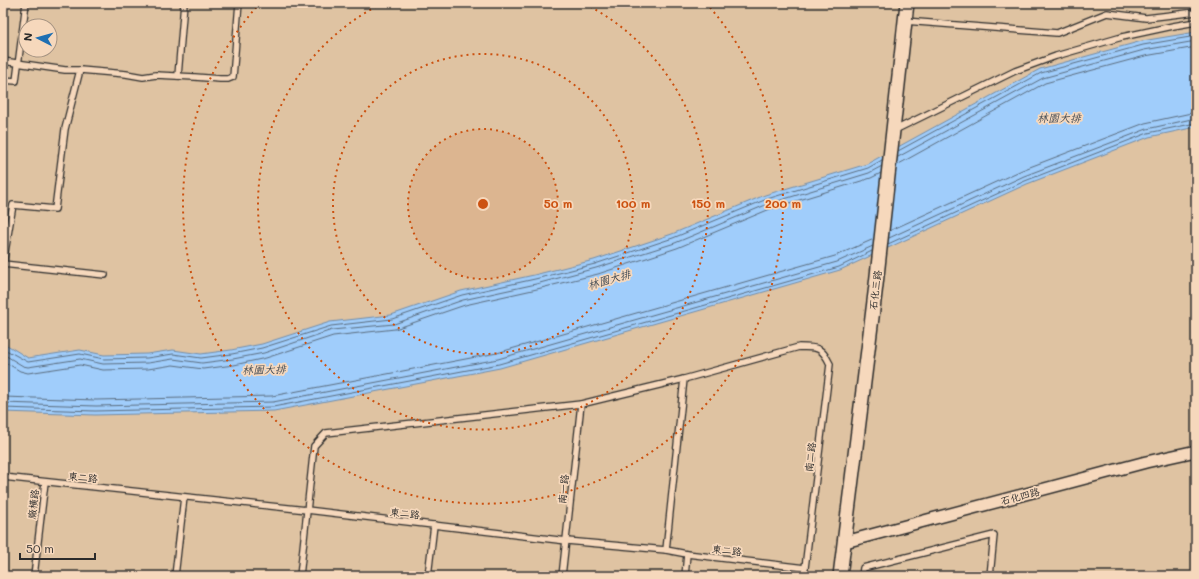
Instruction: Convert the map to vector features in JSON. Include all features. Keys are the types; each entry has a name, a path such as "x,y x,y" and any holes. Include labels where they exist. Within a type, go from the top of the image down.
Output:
{"street":[{"name":"石化三路","path":"840,576 876,285 907,3"},
{"name":"石化四路","path":"845,542 1146,462 1196,451"}],"lane":[{"path":"3,80 16,81 26,3"},
{"path":"178,76 184,3"},
{"path":"3,62 65,70 126,74 143,77 156,75 228,79 233,76 239,3"},
{"path":"904,21 1057,33 1107,13 1146,18 1196,12"},
{"path":"894,126 1015,71 1056,56 1122,37 1196,22"},
{"path":"80,70 65,128 55,209 13,205 3,264 105,275"},
{"name":"南二路","path":"684,379 799,347 813,347 825,354 830,364 804,576"},
{"path":"300,576 314,446 326,433 581,404 684,379 666,550"},
{"name":"南一路","path":"562,576 581,404"},
{"name":"東二路","path":"3,477 307,510 567,541 666,550 687,554 805,568"},
{"name":"廠橫路","path":"34,576 45,482"},
{"path":"175,576 184,497"},
{"path":"428,576 434,525"},
{"path":"862,576 863,568 994,535 990,576"},
{"path":"685,576 687,554"}],"shaded area":[{"path":"3,3 1196,3 1196,576 3,576"}],"water":[{"name":"林園大排","path":"1196,32 1196,127 1149,137 1027,184 840,270 500,368 274,411 95,415 3,412 3,345 7,345 28,358 80,350 104,355 147,354 173,350 201,354 262,344 330,322 391,315 461,291 594,260 672,234 765,195 867,164 1040,69 1142,41"}]}
